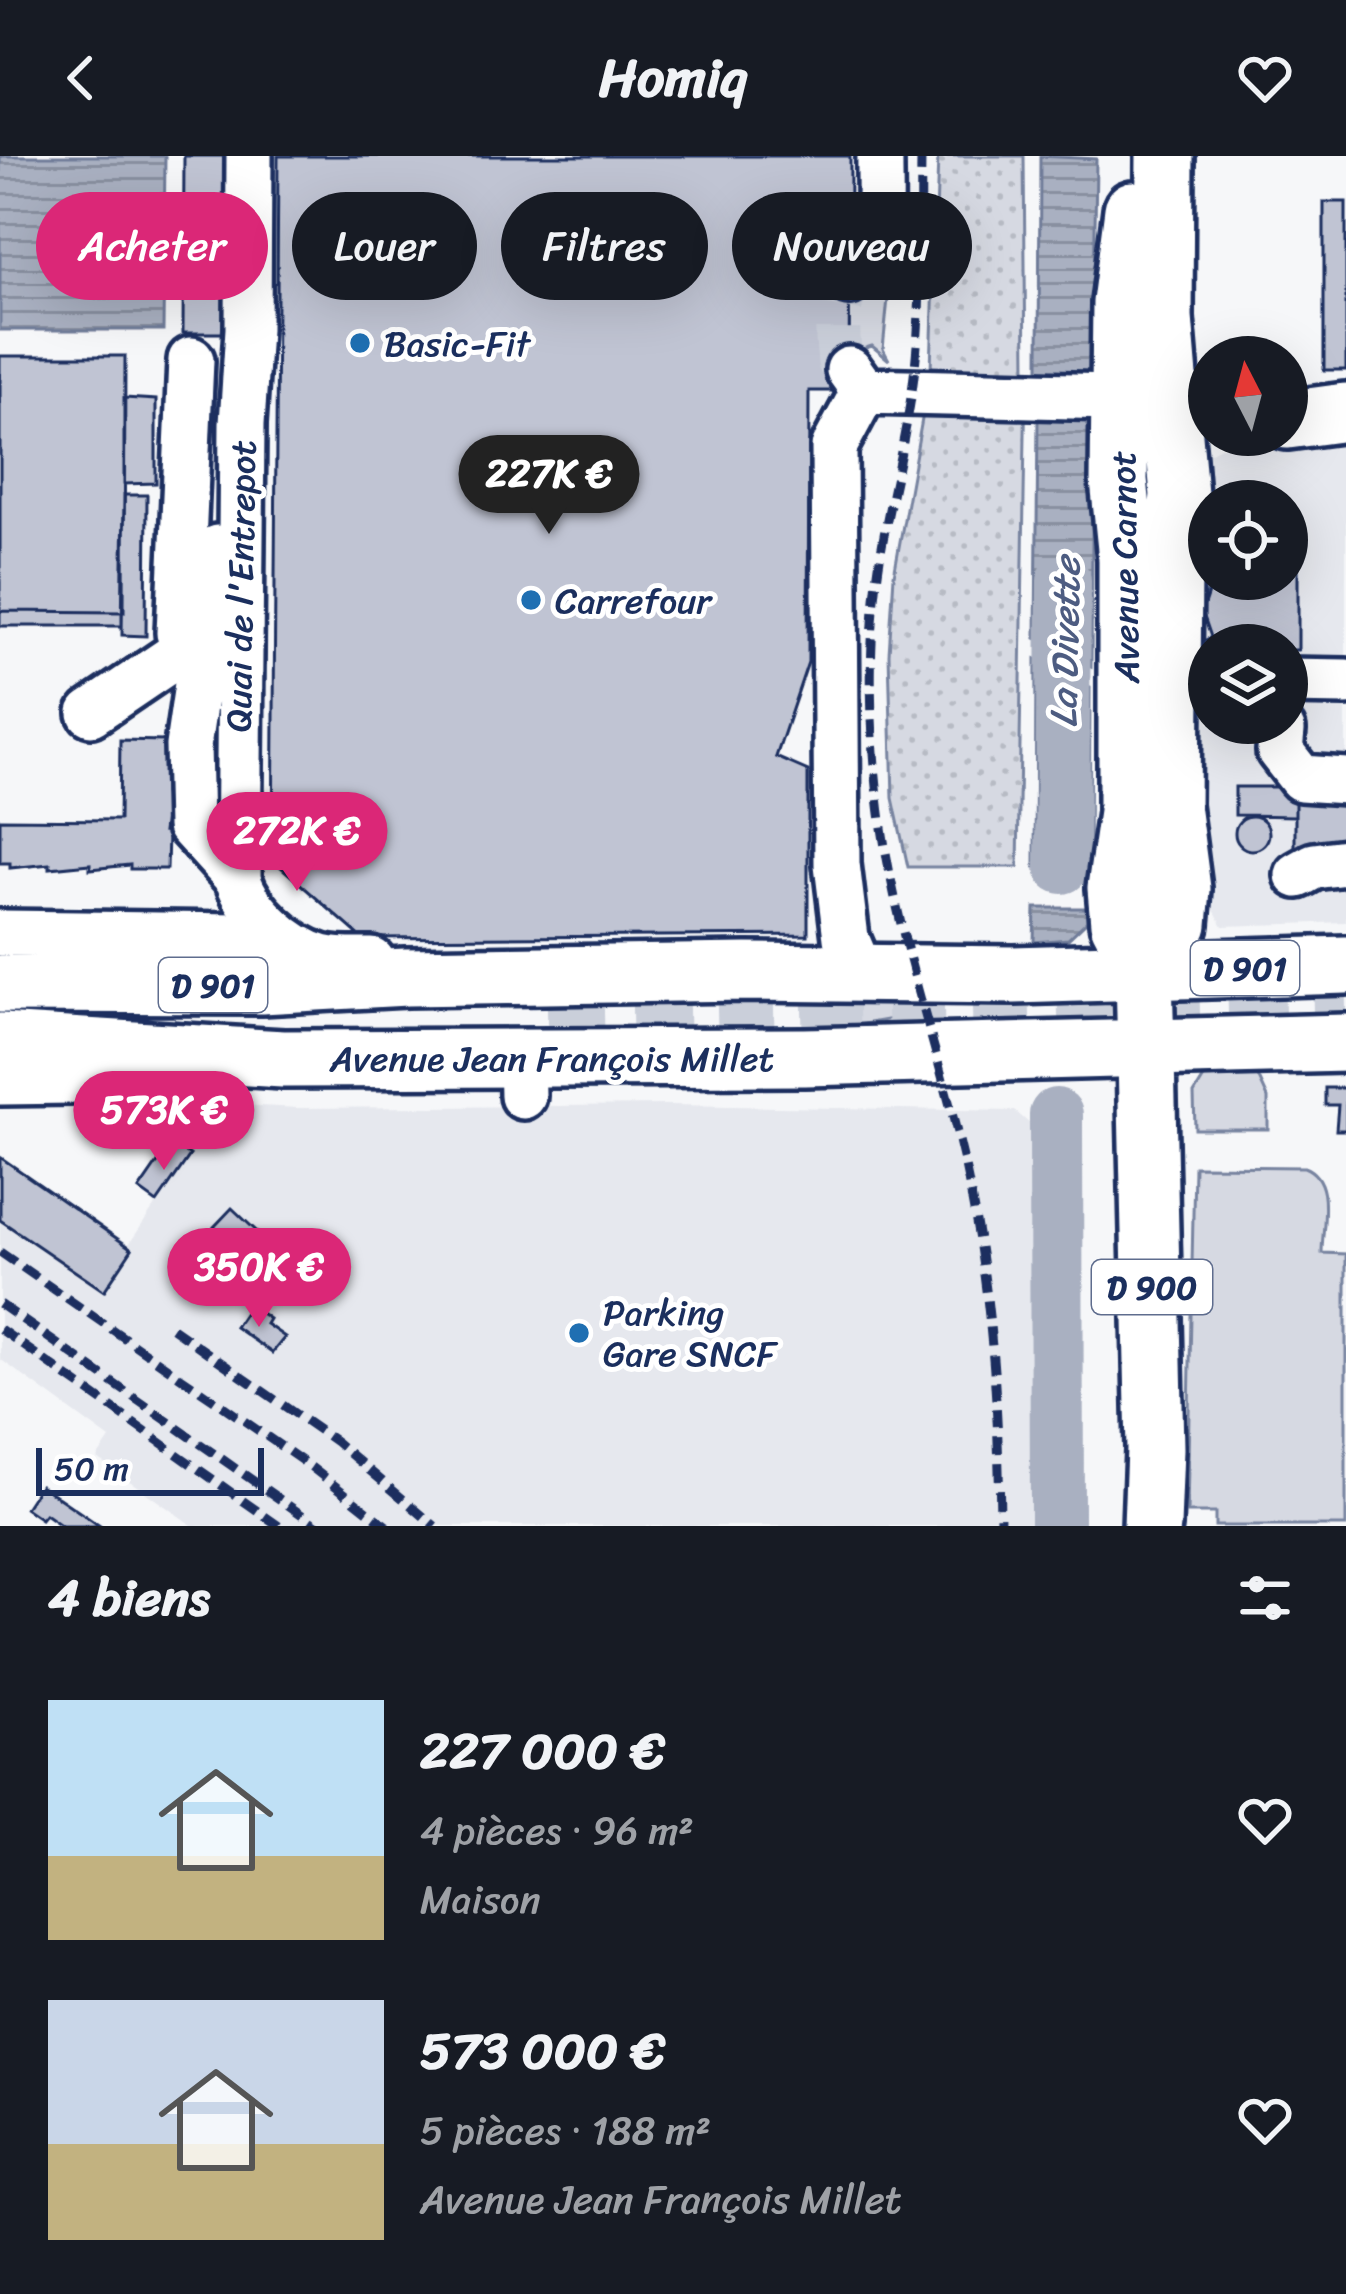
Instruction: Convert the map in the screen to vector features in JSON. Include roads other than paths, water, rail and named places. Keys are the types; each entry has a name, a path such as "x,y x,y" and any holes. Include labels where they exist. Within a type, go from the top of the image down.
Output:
{"main road":[{"name":"Avenue Carnot","path":"1132,1022 1117,909 1117,872 1127,812 1127,559 1119,480 1158,407 1121,303 1133,232 1133,156"},
{"name":"D 900","path":"1165,156 1158,407 1179,494 1173,565 1188,678"},
{"path":"1308,404 1346,408"},
{"path":"1308,416 1346,408"},
{"name":"D 900","path":"1119,1526 1113,1132 1132,1022 1179,924 1182,890 1171,806 1188,716"},
{"name":"D 901","path":"1132,1022 1346,965"},
{"name":"D 901","path":"0,984 261,985 406,977 746,972 1015,975 1132,1022 1346,1043"},
{"name":"D 901","path":"261,985 294,1009 535,1048"},
{"name":"D 900","path":"1132,1022 1149,1104 1152,1526"},
{"path":"805,1057 880,1030 1132,1022"},
{"name":"Avenue Jean François Millet","path":"4,1055 283,1059 535,1048 805,1057 1032,1051 1132,1022"},
{"name":"D 901","path":"4,1055 62,1030 535,1048"}],"street":[{"name":"Quai de l'Entrepot","path":"238,878 249,156"},
{"path":"880,156 880,192"},
{"path":"1132,1022 1150,480 1158,407 1149,156"},
{"path":"191,360 190,826 238,878 255,911 315,956"},
{"path":"862,976 846,938 837,864 834,447 857,380 1158,407"},
{"path":"92,713 190,657 222,508 241,452"},
{"path":"746,972 776,957 805,955 819,939 818,617"},
{"path":"1308,681 1346,682"},
{"path":"1281,744 1280,751 1301,778 1346,781"},
{"path":"1298,875 1314,866 1346,862"},
{"path":"0,933 238,936 315,956 383,961 406,977"},
{"path":"4,1055 86,1082 252,1078 283,1059"}],"water":[{"path":"0,156 165,156 165,192 36,192 36,300 163,300 163,330 0,330"},
{"path":"1040,156 1096,159 1093,374 1039,372"},
{"path":"1038,418 1093,418 1091,667 1036,638"},
{"path":"1036,659 1090,687 1089,867 1035,867"},
{"path":"1035,908 1088,908 1087,921 1068,939 1034,942"}],"waterway":[{"name":"La Divette","path":"1062,867 1064,581"},
{"name":"La Divette","path":"1056,1115 1057,1526"}],"tunnel":[{"path":"841,300 840,362 849,370"},
{"path":"547,1011 1012,1001"},
{"path":"973,1017 1346,1009"}],"railway":[{"path":"921,156 916,362 877,582 873,735 893,889 954,1120 981,1255 995,1390 1000,1526"},
{"path":"0,1252 311,1467 387,1526"},
{"path":"0,1304 318,1526"},
{"path":"172,1328 336,1442 435,1526"},
{"path":"0,1329 279,1526"}],"place":[{"name":"Basic-Fit","path":"360,343"},
{"name":"Carrefour","path":"531,600"},
{"name":"Parking Gare SNCF","path":"579,1333"}]}
